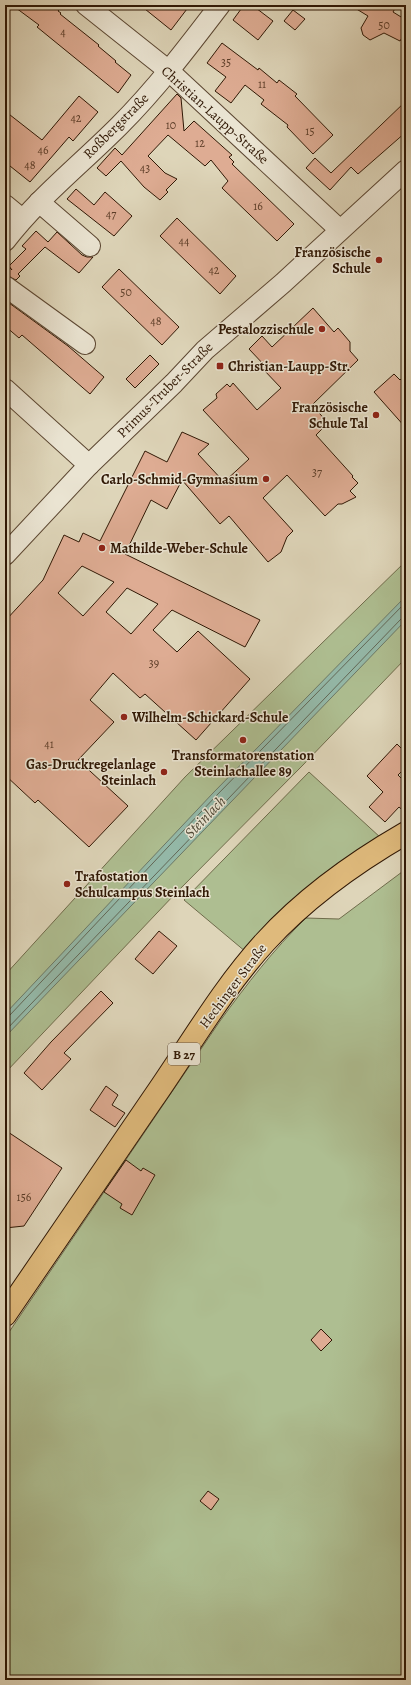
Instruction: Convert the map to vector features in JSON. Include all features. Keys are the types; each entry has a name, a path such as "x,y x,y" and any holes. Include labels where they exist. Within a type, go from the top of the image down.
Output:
{"main road":[{"name":"Hechinger Straße","path":"5,1316 207,1019 251,958 279,927 308,900 358,862 406,833"}],"street":[{"name":"Christian-Laupp-Straße","path":"86,5 169,71 340,230"},
{"name":"Roßbergstraße","path":"5,241 22,219 119,126 169,71 220,5"},
{"name":"Primus-Truber-Straße","path":"5,555 89,465 163,394 205,350 300,268 406,170"},
{"path":"39,202 90,246"},
{"path":"5,205 22,219"},
{"path":"5,286 85,344"},
{"path":"5,389 89,465"}],"shaded area":[{"path":"406,561 406,658 302,766 175,894 5,1073 5,975 185,777"},
{"path":"309,772 381,838 246,952 184,900"},
{"path":"406,869 406,1680 5,1680 5,1338 220,1021 271,955 306,918 339,919"}],"water":[{"name":"Steinlach","path":"406,596 406,620 5,1037 5,1014 213,793"}],"building":[{"path":"12,5 63,5 58,11 61,13 60,14 99,45 98,46 116,61 115,62 131,75 118,93 37,27 39,25"},
{"path":"140,5 190,5 171,30"},
{"path":"244,5 252,5 273,21 258,40 233,20"},
{"path":"350,5 397,5 393,12 406,20 406,31 400,41 384,33 370,40 363,35 361,28 368,16"},
{"path":"293,10 305,19 295,30 284,21"},
{"path":"222,43 258,70 259,68 277,83 279,80 297,94 295,96 333,135 313,154 287,127 288,125 261,104 264,100 245,85 231,103 215,91 226,77 207,63"},
{"path":"177,94 181,98 184,131 194,121 232,155 229,157 234,162 232,164 294,224 277,241 222,188 228,181 211,160 205,166 168,135 148,156 165,173 177,179 166,190 168,192 160,200 144,187 121,161 106,176 97,168 115,148 122,155"},
{"path":"79,96 98,112 73,141 69,137 30,182 5,162 5,111 42,140"},
{"path":"406,101 406,132 358,174 351,167 330,190 306,168 315,158 331,173"},
{"path":"76,189 94,205 105,192 132,216 114,236 67,199"},
{"path":"177,218 236,276 220,294 160,236"},
{"path":"36,231 48,242 57,232 82,255 93,257 79,273 45,247 18,274 20,276 16,280 5,275 10,268 12,270 9,266 26,249 22,246"},
{"path":"119,269 179,327 162,345 102,287"},
{"path":"5,300 68,346 104,377 90,394 22,335 19,338 5,326"},
{"path":"313,308 334,332 338,328 350,342 350,351 358,360 312,405 328,423 316,435 358,483 350,491 356,497 342,504 338,504 325,516 287,475 263,498 293,531 287,537 281,552 268,562 229,516 220,524 182,480 167,509 151,500 125,554 260,620 245,647 172,610 153,630 177,652 198,631 250,679 196,740 145,694 140,698 113,673 90,700 114,722 78,760 128,806 89,847 38,800 35,803 5,775 5,621 43,580 64,535 79,542 83,533 100,541 145,451 167,462 182,432 209,444 198,454 224,482 249,459 203,410 217,398 216,394 227,384 230,387 233,383 257,410 281,388 263,369 266,367 249,349 262,336 272,347","holes":["82,566 114,582 83,616 58,593","127,588 158,604 131,634 106,612"]},
{"path":"150,355 159,364 135,388 126,379"},
{"path":"394,374 400,380 406,374 406,428 374,392"},
{"path":"397,744 406,753 406,767 398,775 406,783 406,813 399,807 385,822 369,807 383,792 367,776"},
{"path":"159,931 177,946 153,974 135,959"},
{"path":"101,991 113,1003 64,1053 71,1059 42,1090 24,1073 51,1042"},
{"path":"106,1086 118,1095 112,1105 125,1113 115,1127 90,1110"},
{"path":"5,1130 62,1168 24,1226 5,1228"},
{"path":"126,1160 141,1171 143,1168 155,1175 132,1215 120,1208 122,1204 104,1192"},
{"path":"321,1329 332,1340 321,1351 311,1340"},
{"path":"208,1491 219,1499 211,1510 200,1501"}],"place":[{"name":"Französische Schule","path":"379,260"},
{"name":"Pestalozzischule","path":"322,329"},
{"name":"Christian-Laupp-Str.","path":"220,366"},
{"name":"Französische Schule Tal","path":"376,415"},
{"name":"Carlo-Schmid-Gymnasium","path":"266,479"},
{"name":"Mathilde-Weber-Schule","path":"102,548"},
{"name":"Wilhelm-Schickard-Schule","path":"124,717"},
{"name":"Transformatorenstation Steinlachallee 89","path":"243,740"},
{"name":"Gas-Druckregelanlage Steinlach","path":"164,772"},
{"name":"Trafostation Schulcampus Steinlach","path":"67,884"}]}
